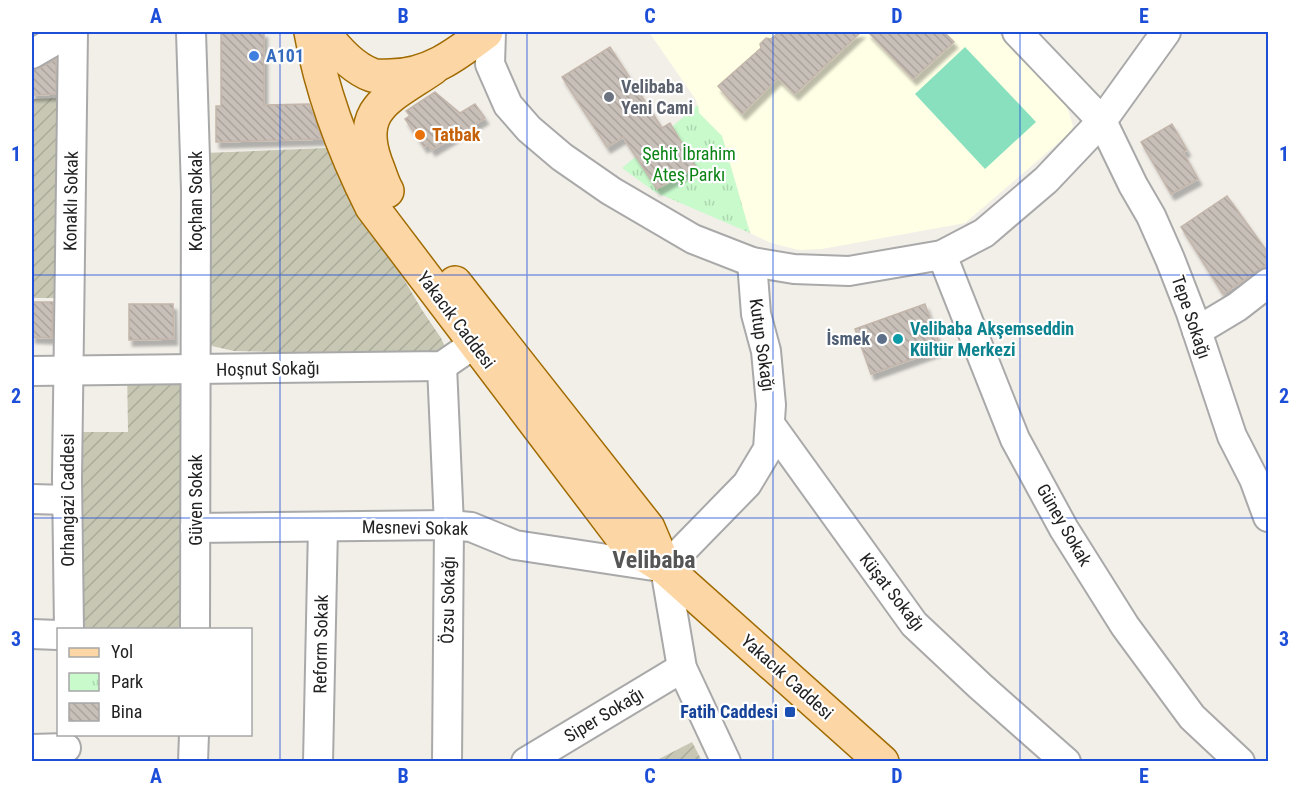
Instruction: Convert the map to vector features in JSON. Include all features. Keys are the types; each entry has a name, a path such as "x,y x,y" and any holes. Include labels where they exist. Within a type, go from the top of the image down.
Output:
{"main road":[{"name":"Yakacık Caddesi","path":"311,32 320,77 330,109 353,170 372,207 484,338"},
{"path":"323,32 331,43 356,66 373,76 398,76 420,73 433,68 486,32"},
{"name":"Yakacık Caddesi","path":"433,68 380,106 372,117 369,133 371,153 384,186 401,215 628,545 665,568 882,762"}],"street":[{"path":"32,37 62,32"},
{"path":"32,54 71,32"},
{"name":"Konaklı Sokak","path":"68,371 71,32"},
{"name":"Koçhan Sokak","path":"191,32 196,190 196,370"},
{"path":"491,32 490,64 508,105 529,129 562,157 611,191 693,239 752,262 794,269 849,271 942,255 984,233 1046,180 1102,121 1167,32"},
{"name":"Tepe Sokağı","path":"1017,32 1102,121 1151,216 1170,259 1232,436 1254,479 1269,517"},
{"name":"Güney Sokak","path":"942,255 1016,440 1064,529 1125,626 1192,717 1240,762"},
{"name":"Kutup Sokağı","path":"665,568 747,484 768,450 771,405 766,351 756,314 752,262"},
{"path":"1197,331 1237,307 1269,283"},
{"path":"442,366 484,338"},
{"name":"Hoşnut Sokağı","path":"32,372 442,366"},
{"name":"Özsu Sokağı","path":"442,366 449,525 447,762"},
{"name":"Güven Sokak","path":"195,628 196,370"},
{"name":"Orhangazi Caddesi","path":"68,371 69,628"},
{"name":"Küşat Sokağı","path":"770,424 914,624 1066,762"},
{"path":"32,499 67,500"},
{"name":"Mesnevi Sokak","path":"195,528 449,525 471,527 515,544 665,568"},
{"name":"Reform Sokak","path":"318,762 323,526"},
{"path":"665,568 682,668 726,762"},
{"path":"32,634 57,634"},
{"name":"Siper Sokağı","path":"526,762 682,668"},
{"path":"193,762 194,736"},
{"path":"32,749 66,748"}],"shaded area":[{"path":"649,32 997,32 1055,89 1068,110 1073,126 1071,132 965,223 822,249 799,250 771,243 750,233 722,136 699,113 696,100"},
{"path":"58,98 58,298 32,298 32,99"},
{"path":"327,148 422,310 441,338 445,347 434,356 234,351 212,346 199,340 204,153"},
{"path":"127,367 184,382 180,628 81,628 83,432 128,432"},
{"path":"692,742 702,761 655,761"}],"green space":[{"path":"965,47 1036,122 985,169 915,94"},
{"name":"Şehit İbrahim Ateş Parkı","path":"698,105 699,113 722,136 750,233 655,192 622,168"}],"building":[{"path":"221,32 264,32 264,105 309,104 322,139 216,142 216,106 221,106"},
{"path":"779,32 861,32 795,94 778,78 742,114 718,86 761,48 760,44 766,38 771,39"},
{"path":"868,32 944,32 954,42 913,79"},
{"name":"Velibaba Yeni Cami","path":"610,47 662,128 670,123 696,167 657,189 623,137 607,147 562,77"},
{"path":"56,59 56,94 32,95 32,70"},
{"path":"435,92 460,113 475,104 485,118 432,150 428,144 424,147 405,119 410,116 406,111"},
{"path":"1172,124 1187,150 1183,152 1198,179 1171,194 1141,142"},
{"path":"1227,196 1269,254 1269,263 1223,294 1181,227"},
{"path":"32,302 53,302 52,338 32,337"},
{"path":"129,304 173,304 174,339 129,340"},
{"name":"Velibaba Akşemseddin Kültür Merkezi","path":"925,304 941,349 871,374 855,329"}],"place":[{"name":"A101","path":"254,56"},
{"name":"Velibaba Yeni Cami","path":"609,97"},
{"name":"Tatbak","path":"420,135"},
{"name":"İsmek","path":"882,339"},
{"name":"Velibaba Akşemseddin Kültür Merkezi","path":"898,339"},
{"name":"Fatih Caddesi","path":"790,712"}],"district":[{"name":"Velibaba","path":"654,560"}]}
